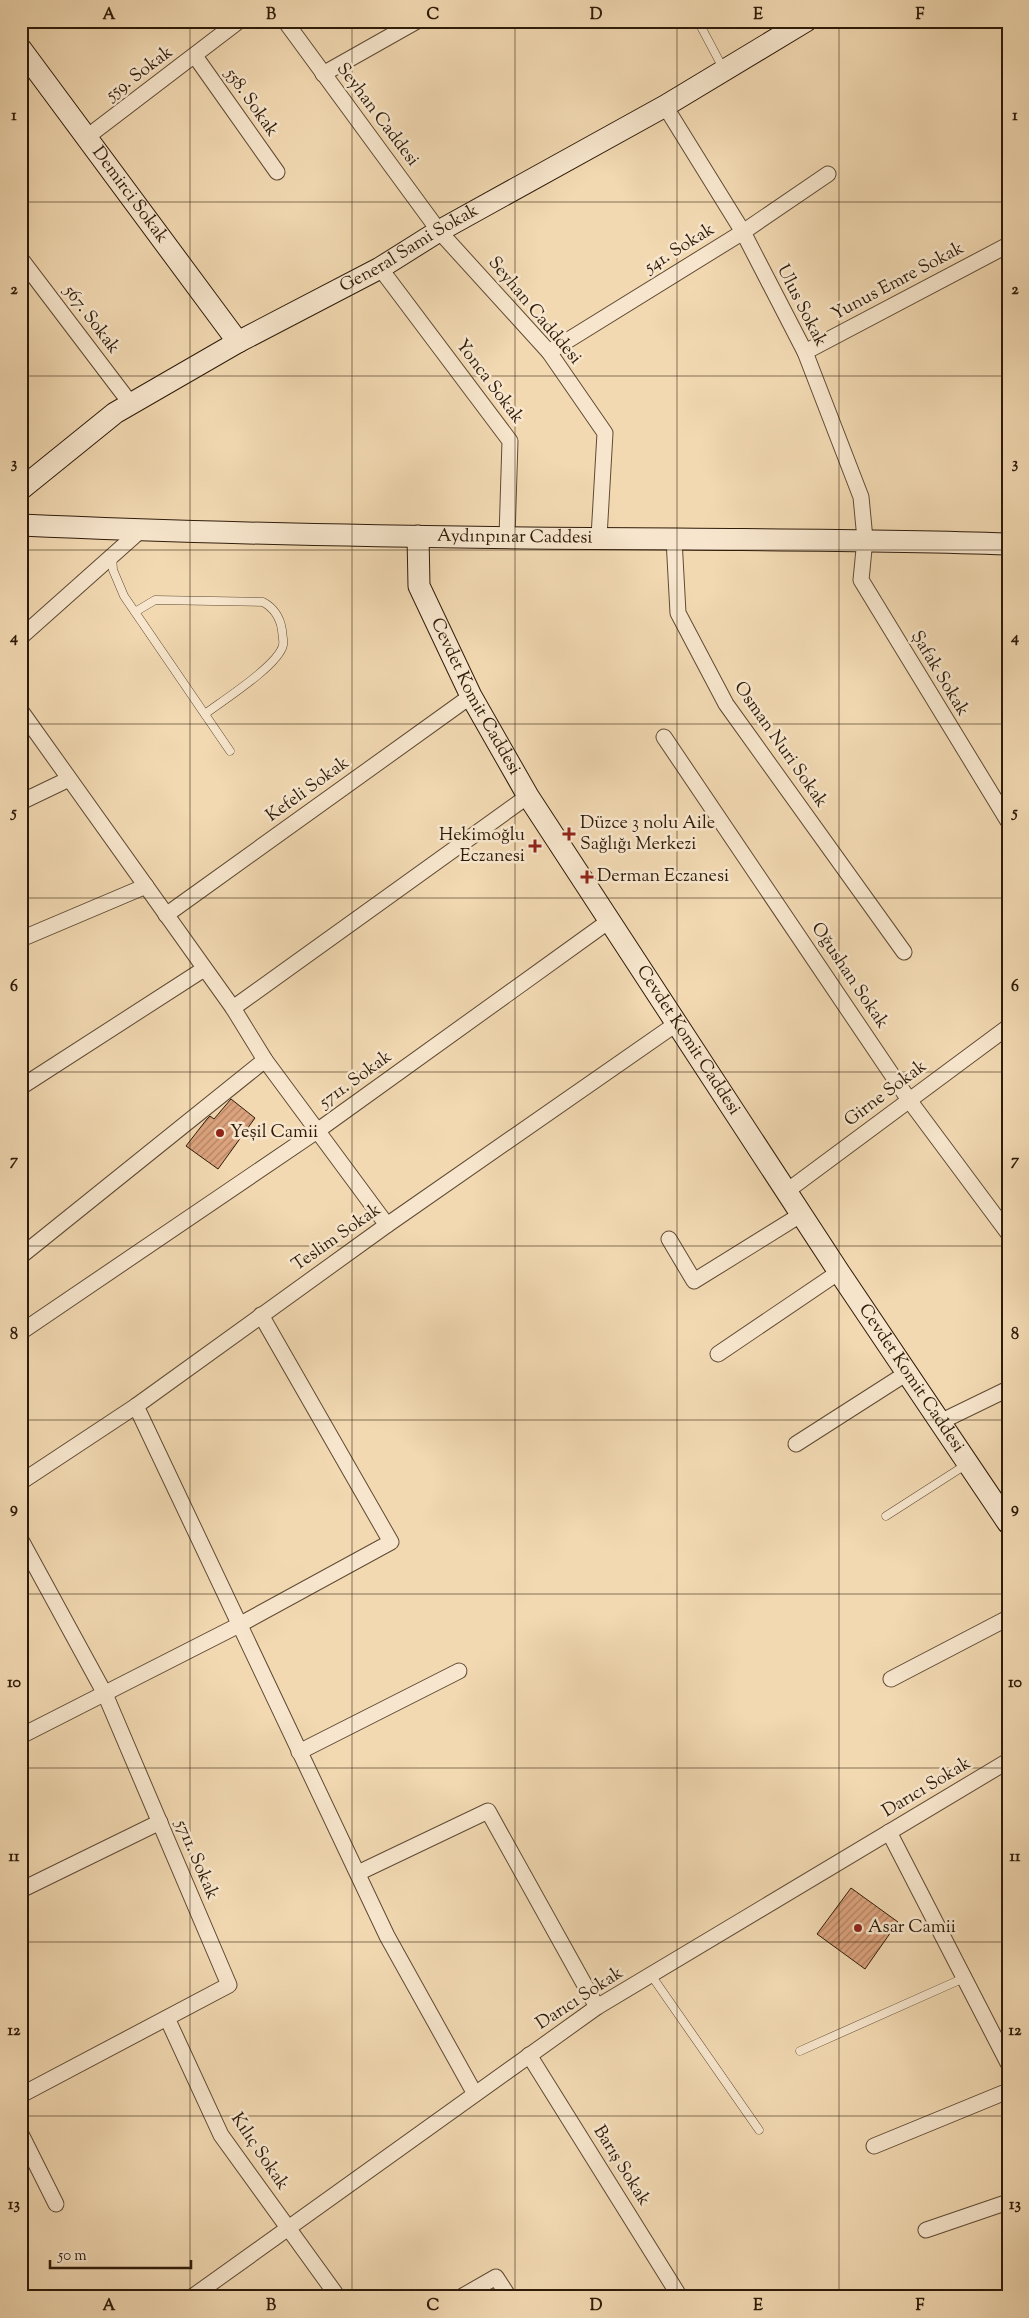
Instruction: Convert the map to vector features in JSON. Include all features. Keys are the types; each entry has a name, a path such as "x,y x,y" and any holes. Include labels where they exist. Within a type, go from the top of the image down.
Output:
{"street":[{"name":"559. Sokak","path":"87,137 239,21"},
{"name":"Seyhan Caddesi","path":"285,21 439,231"},
{"path":"323,74 416,21"},
{"name":"General Sami Sokak","path":"21,489 115,413 238,342 380,268 439,231 665,106 806,21"},
{"name":"Demirci Sokak","path":"21,49 238,342"},
{"name":"558. Sokak","path":"195,56 277,172"},
{"name":"Ulus Sokak","path":"665,106 743,232 805,352 862,497 865,539"},
{"name":"541. Sokak","path":"549,352 743,232 828,174"},
{"name":"Seyhan Cadddesi","path":"439,231 549,352 605,433 599,537"},
{"name":"Yunus Emre Sokak","path":"805,352 1008,245"},
{"name":"567. Sokak","path":"21,259 131,404"},
{"name":"Yonca Sokak","path":"380,268 510,442 507,536"},
{"name":"Aydınpınar Caddesi","path":"21,526 418,536 599,537 674,540 865,539 1008,544"},
{"path":"21,637 140,530"},
{"name":"Cevdet Komit Caddesi","path":"418,536 419,586 471,696 528,796 838,1272 1008,1524"},
{"name":"Şafak Sokak","path":"865,539 861,580 1008,821"},
{"name":"Osman Nuri Sokak","path":"674,540 678,613 726,704 904,952"},
{"name":"Kefeli Sokak","path":"166,915 471,696"},
{"path":"21,711 233,1008 266,1060 387,1225"},
{"name":"Oğushan Sokak","path":"664,737 910,1100 1008,1233"},
{"path":"21,802 69,779"},
{"path":"233,1008 528,796"},
{"path":"21,939 146,886"},
{"name":"5711. Sokak","path":"21,1332 317,1131 609,921"},
{"path":"21,1087 204,969"},
{"name":"Teslim Sokak","path":"21,1482 136,1406 387,1225 676,1024"},
{"name":"Girne Sokak","path":"787,1191 1008,1026"},
{"path":"21,1256 266,1060"},
{"path":"669,1239 694,1281 802,1214"},
{"path":"718,1354 838,1272"},
{"path":"21,1736 238,1625 391,1542 261,1315"},
{"path":"796,1444 906,1372"},
{"path":"940,1422 1008,1389"},
{"path":"136,1406 238,1625 387,1936 475,2094"},
{"name":"5711. Sokak","path":"21,1540 105,1694 229,1984 21,2095"},
{"path":"891,1679 1008,1618"},
{"path":"299,1752 459,1671"},
{"name":"Darıcı Sokak","path":"192,2297 597,2007 1008,1761"},
{"path":"358,1873 488,1811 597,2007"},
{"path":"21,1890 160,1822"},
{"path":"889,1832 1008,2063"},
{"name":"Kılıç Sokak","path":"167,2018 221,2135 338,2297"},
{"name":"Barış Sokak","path":"529,2055 680,2297"},
{"path":"874,2146 1008,2091"},
{"path":"21,2134 56,2204"},
{"path":"926,2230 1008,2202"},
{"path":"461,2297 496,2276 509,2297"}],"lane":[{"path":"698,21 724,70"},
{"path":"112,556 113,570 124,596 230,751"},
{"path":"135,612 155,600 263,602 274,611 281,626 283,646 276,659 205,714"},
{"path":"886,1516 968,1463"},
{"path":"651,1975 759,2130"},
{"path":"800,2051 964,1978"}],"building":[{"name":"Yeşil Camii","path":"231,1099 255,1118 218,1169 186,1146 207,1119 210,1116 214,1119"},
{"name":"Asar Camii","path":"851,1888 898,1922 865,1969 817,1934"}],"place":[{"name":"Düzce 3 nolu Aile Sağlığı Merkezi","path":"569,834"},
{"name":"Hekimoğlu Eczanesi","path":"535,846"},
{"name":"Derman Eczanesi","path":"587,877"},
{"name":"Yeşil Camii","path":"220,1133"},
{"name":"Asar Camii","path":"858,1928"}]}
